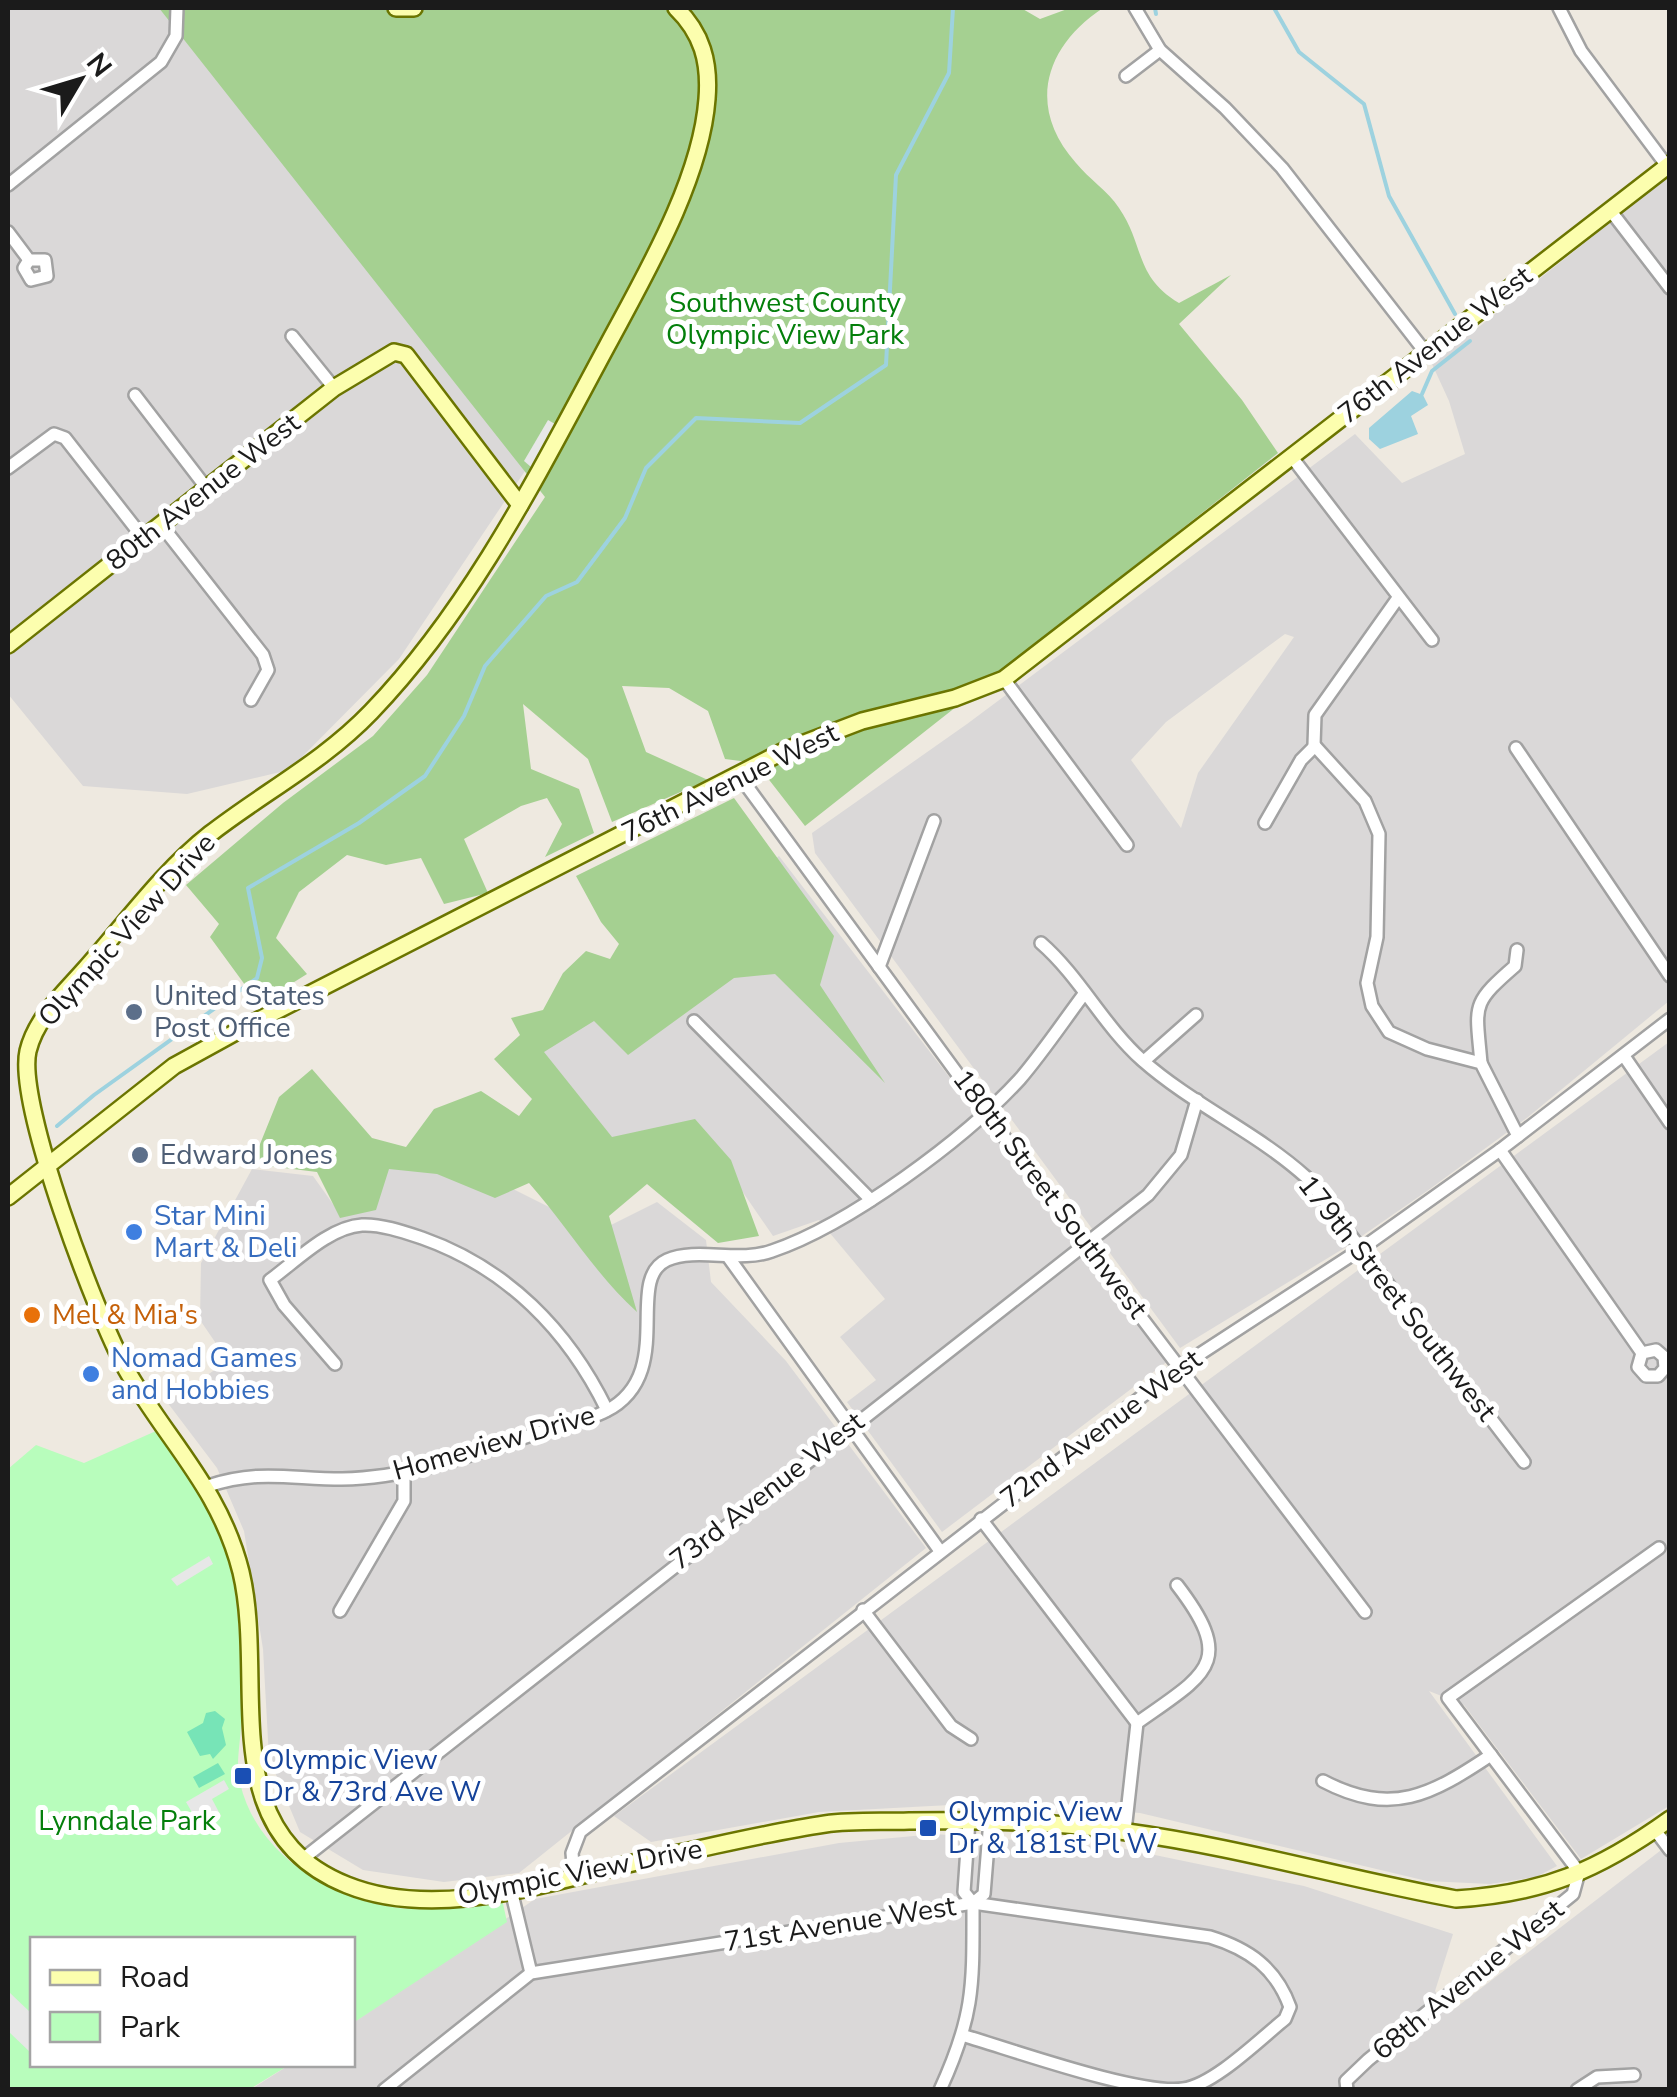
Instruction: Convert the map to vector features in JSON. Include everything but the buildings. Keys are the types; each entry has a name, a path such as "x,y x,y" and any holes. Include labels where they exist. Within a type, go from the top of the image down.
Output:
{"main road":[{"path":"396,8 414,8"},
{"name":"Olympic View Drive","path":"676,8 698,34 708,72 705,117 696,150 648,268 477,576 378,704 305,770 200,842 46,1014 31,1043 26,1072 28,1102 122,1363 208,1486 230,1539 247,1603 250,1724 258,1786 274,1824 304,1858 348,1886 380,1895 430,1900 511,1890 830,1823 969,1820 1125,1831 1456,1898 1512,1896 1546,1888 1612,1859 1670,1820"},
{"name":"76th Avenue West","path":"8,1197 188,1058 738,774 862,720 956,698 1004,679 1668,165"},
{"name":"80th Avenue West","path":"8,644 334,388 394,352 403,354 520,504"}],"street":[{"path":"8,185 162,62 176,36 177,8"},
{"path":"1135,8 1160,50 1225,108 1282,168 1426,352"},
{"path":"1559,8 1580,52 1668,165"},
{"path":"1126,76 1160,50"},
{"path":"1610,210 1670,288"},
{"path":"8,232 29,260"},
{"path":"292,336 334,388"},
{"path":"135,395 208,490"},
{"path":"8,468 54,434 65,438 144,539"},
{"path":"1291,456 1432,640"},
{"path":"162,526 264,655 268,670 251,700"},
{"path":"1398,598 1315,715 1315,746 1365,801 1379,834 1377,937 1367,983 1372,1006 1389,1032 1427,1049 1481,1063"},
{"path":"1004,679 1127,845"},
{"path":"1266,823 1300,760 1315,746"},
{"path":"1516,748 1670,976"},
{"name":"180th Street Southwest","path":"738,774 986,1113 1365,1612"},
{"path":"879,968 934,821"},
{"name":"179th Street Southwest","path":"1040,944 1058,958 1084,994 1144,1061 1284,1156 1306,1177 1524,1462"},
{"path":"1518,950 1516,966 1482,996 1476,1010 1481,1063 1518,1136"},
{"path":"940,1551 729,1258 769,1253 870,1200 986,1113 1021,1077 1084,994"},
{"path":"1144,1061 1196,1015"},
{"name":"72nd Avenue West","path":"574,1874 572,1852 580,1832 863,1610 1180,1367 1361,1249 1500,1150 1670,1019"},
{"path":"694,1021 870,1200"},
{"path":"1624,1056 1670,1124"},
{"name":"73rd Avenue West","path":"304,1858 1166,1178 1181,1155 1197,1100"},
{"path":"1500,1150 1642,1353"},
{"path":"335,1364 284,1305 270,1280 328,1238 360,1225 404,1232 460,1252 504,1280 555,1326 587,1368 607,1410"},
{"name":"Homeview Drive","path":"208,1486 250,1474 341,1479 404,1474 607,1410 640,1380 647,1348 648,1280 656,1267 670,1258 729,1258"},
{"path":"340,1611 404,1501 404,1474"},
{"path":"981,1519 1136,1724 1125,1831"},
{"path":"1579,1872 1448,1698 1659,1548"},
{"path":"1136,1724 1182,1691 1207,1665 1213,1651 1208,1630 1177,1584"},
{"path":"863,1610 951,1726 971,1740"},
{"path":"1323,1781 1350,1795 1386,1800 1416,1797 1441,1788 1491,1755"},
{"path":"940,2090 965,2036 974,1988 973,1903 964,1892 969,1820"},
{"path":"973,1903 984,1894 990,1820"},
{"path":"1655,1830 1670,1850"},
{"name":"68th Avenue West","path":"1347,2086 1572,1894 1579,1872"},
{"path":"511,1890 531,1973"},
{"name":"71st Avenue West","path":"384,2090 531,1973 973,1903 1210,1937 1238,1946 1264,1963 1283,1988 1290,2007 1285,2019 1204,2082 1182,2089 1140,2087"},
{"path":"965,2036 1140,2087"},
{"path":"1577,2090 1597,2076 1634,2075"}],"shaded area":[{"path":"8,8 168,8 525,471 399,659 289,770 187,794 83,786 8,694 8,652 366,357 8,634"},
{"path":"1669,176 1669,1001 1528,1117 1427,1191 1346,1247 1180,1348 815,853 812,833 967,724 1355,434 1402,483 1465,454 1449,401 1432,364","holes":["1285,634 1294,637 1198,773 1181,828 1131,760 1166,722"]},
{"path":"548,420 562,428 538,473 524,461"},
{"path":"779,856 1168,1361 942,1532 847,1402 876,1380 840,1337 885,1299 819,1220 773,1236 696,1124 606,1152 532,1054"},
{"path":"1669,1042 1669,1806 1581,1859 1464,1705 1429,1691 1557,1866 1536,1877 1490,1884 1427,1881 1140,1813 1006,1802 819,1812 651,1842 614,1816"},
{"path":"377,1157 459,1162 561,1213 611,1225 657,1202 706,1240 711,1282 786,1361 926,1548 519,1873 444,1882 363,1870 300,1832 269,1758 263,1649 244,1531 217,1468 167,1402 228,1361 200,1320 201,1263 252,1169 313,1176 340,1214"},
{"path":"209,1556 213,1564 177,1586 171,1579"},
{"path":"224,1780 229,1789 212,1799 221,1816 201,1828 186,1802"},
{"path":"935,1834 1121,1848 1304,1886 1453,1934 1435,1991 1449,2013 1669,1844 1669,2089 250,2090 286,2067 355,2067 355,2022 535,1899 839,1843"},
{"path":"8,1991 30,2012 30,2052 8,2031"}],"green space":[{"name":"Southwest County Olympic View Park","path":"159,8 1021,8 1040,19 1070,8 1103,8 1067,40 1056,59 1047,99 1051,120 1060,142 1076,163 1119,208 1147,271 1165,293 1179,303 1231,275 1179,324 1242,400 1278,453 805,826 756,763 725,759 708,711 669,688 622,686 646,752 708,780 612,822 588,759 523,704 531,769 579,789 594,833 545,857 562,824 547,798 521,806 464,839 488,893 444,904 421,858 386,865 347,855 299,892 276,938 307,974 259,1004 210,937 219,924 186,885 283,803 373,736 427,675 545,497"},
{"path":"734,798 834,936 820,985 885,1083 775,974 734,978 628,1055 594,1021 544,1052 612,1137 695,1119 731,1160 759,1236 718,1243 647,1184 609,1216 637,1312 529,1183 495,1198 437,1174 389,1169 376,1210 340,1218 317,1172 252,1164 279,1097 312,1069 372,1138 406,1147 434,1109 481,1091 519,1116 532,1099 494,1059 520,1035 511,1018 543,1010 563,973 586,951 610,959 619,944 601,922 576,876"},
{"name":"Lynndale Park","path":"156,1431 206,1507 231,1570 237,1609 240,1783 249,1810 283,1855 330,1888 385,1906 446,1908 502,1899 507,1922 355,2022 355,1937 30,1937 30,2067 286,2067 250,2089 8,2090 8,1469 36,1445 84,1463"},
{"path":"215,1711 225,1719 222,1728 226,1745 213,1759 210,1754 200,1756 187,1732 203,1723 206,1713"},
{"path":"218,1763 225,1774 199,1788 193,1777"}],"water":[{"path":"1412,391 1423,395 1428,405 1411,416 1418,434 1380,449 1369,439 1369,428"}],"waterway":[{"path":"57,1126 257,978 262,958 248,888 359,823 425,776 464,716 485,666 546,596 577,582 625,518 646,468 696,418 800,423 886,365 896,175 949,73 953,8"},
{"path":"1155,8 1156,14"},
{"path":"1274,8 1299,52 1364,104 1389,196 1455,314"},
{"path":"1422,394 1432,371 1470,341"}],"place":[{"name":"United States Post Office","path":"134,1012"},
{"name":"Edward Jones","path":"140,1155"},
{"name":"Star Mini Mart & Deli","path":"134,1232"},
{"name":"Mel & Mia's","path":"32,1315"},
{"name":"Nomad Games and Hobbies","path":"91,1374"},
{"name":"Olympic View Dr & 73rd Ave W","path":"243,1776"},
{"name":"Olympic View Dr & 181st Pl W","path":"928,1828"}]}
